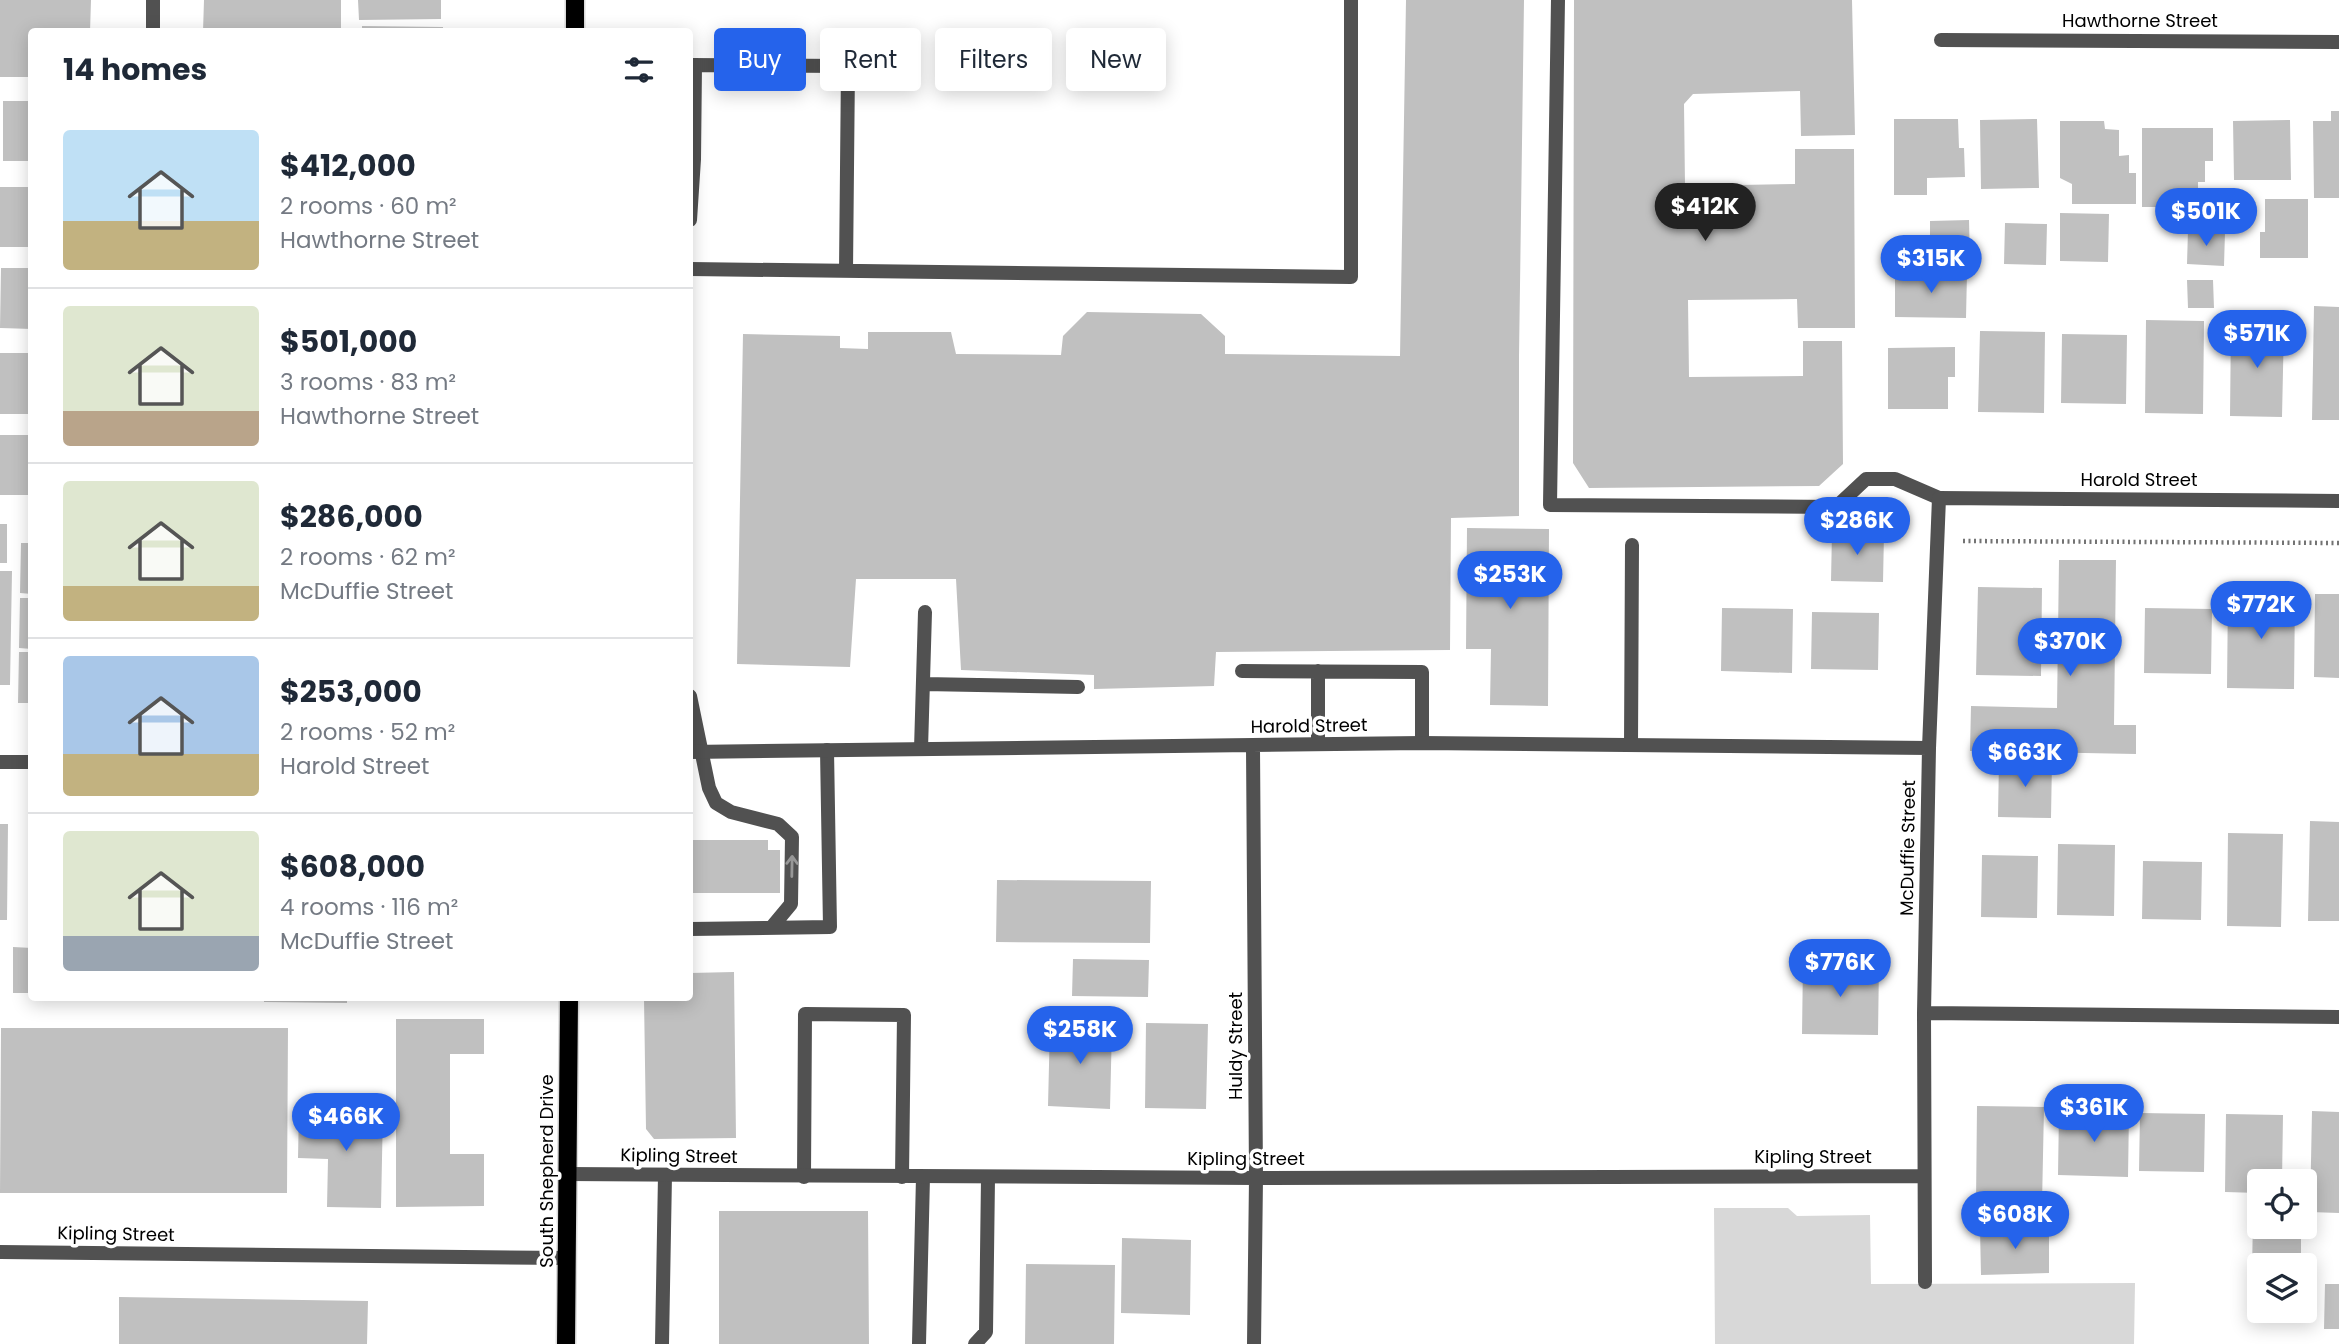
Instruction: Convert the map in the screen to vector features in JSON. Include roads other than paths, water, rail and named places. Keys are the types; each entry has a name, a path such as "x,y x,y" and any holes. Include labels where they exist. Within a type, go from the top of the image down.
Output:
{"main road":[{"path":"575,0 575,28"},
{"name":"South Shepherd Drive","path":"566,1344 569,1001"}],"street":[{"path":"153,0 153,28"},
{"path":"693,269 1351,277 1351,0"},
{"path":"1558,0 1550,505 1836,507 1866,479 1895,479 1938,498"},
{"name":"Hawthorne Street","path":"1941,40 2339,41"},
{"path":"693,65 848,66 846,271"},
{"path":"693,112 693,174"},
{"name":"Harold Street","path":"1938,498 2339,501"},
{"name":"McDuffie Street","path":"1925,1282 1924,1013 1929,748 1938,498"},
{"path":"1631,745 1632,545"},
{"path":"921,749 925,612"},
{"path":"1242,671 1422,672 1422,743"},
{"path":"1318,671 1318,744"},
{"path":"924,684 1078,687"},
{"path":"693,730 695,752 716,803 731,812 778,824 792,837 790,904 771,928"},
{"name":"Harold Street","path":"695,752 1422,743 1929,748"},
{"name":"Huldy Street","path":"1254,747 1254,1344"},
{"path":"693,929 830,927 827,750"},
{"path":"0,762 28,762"},
{"path":"1924,1013 2339,1017"},
{"path":"804,1177 805,1014 904,1015 902,1177"},
{"name":"Kipling Street","path":"567,1174 988,1178 1924,1176"},
{"path":"662,1344 665,1175"},
{"path":"919,1344 923,1177"},
{"path":"975,1344 986,1332 988,1178"},
{"name":"Kipling Street","path":"0,1252 567,1258"}]}
